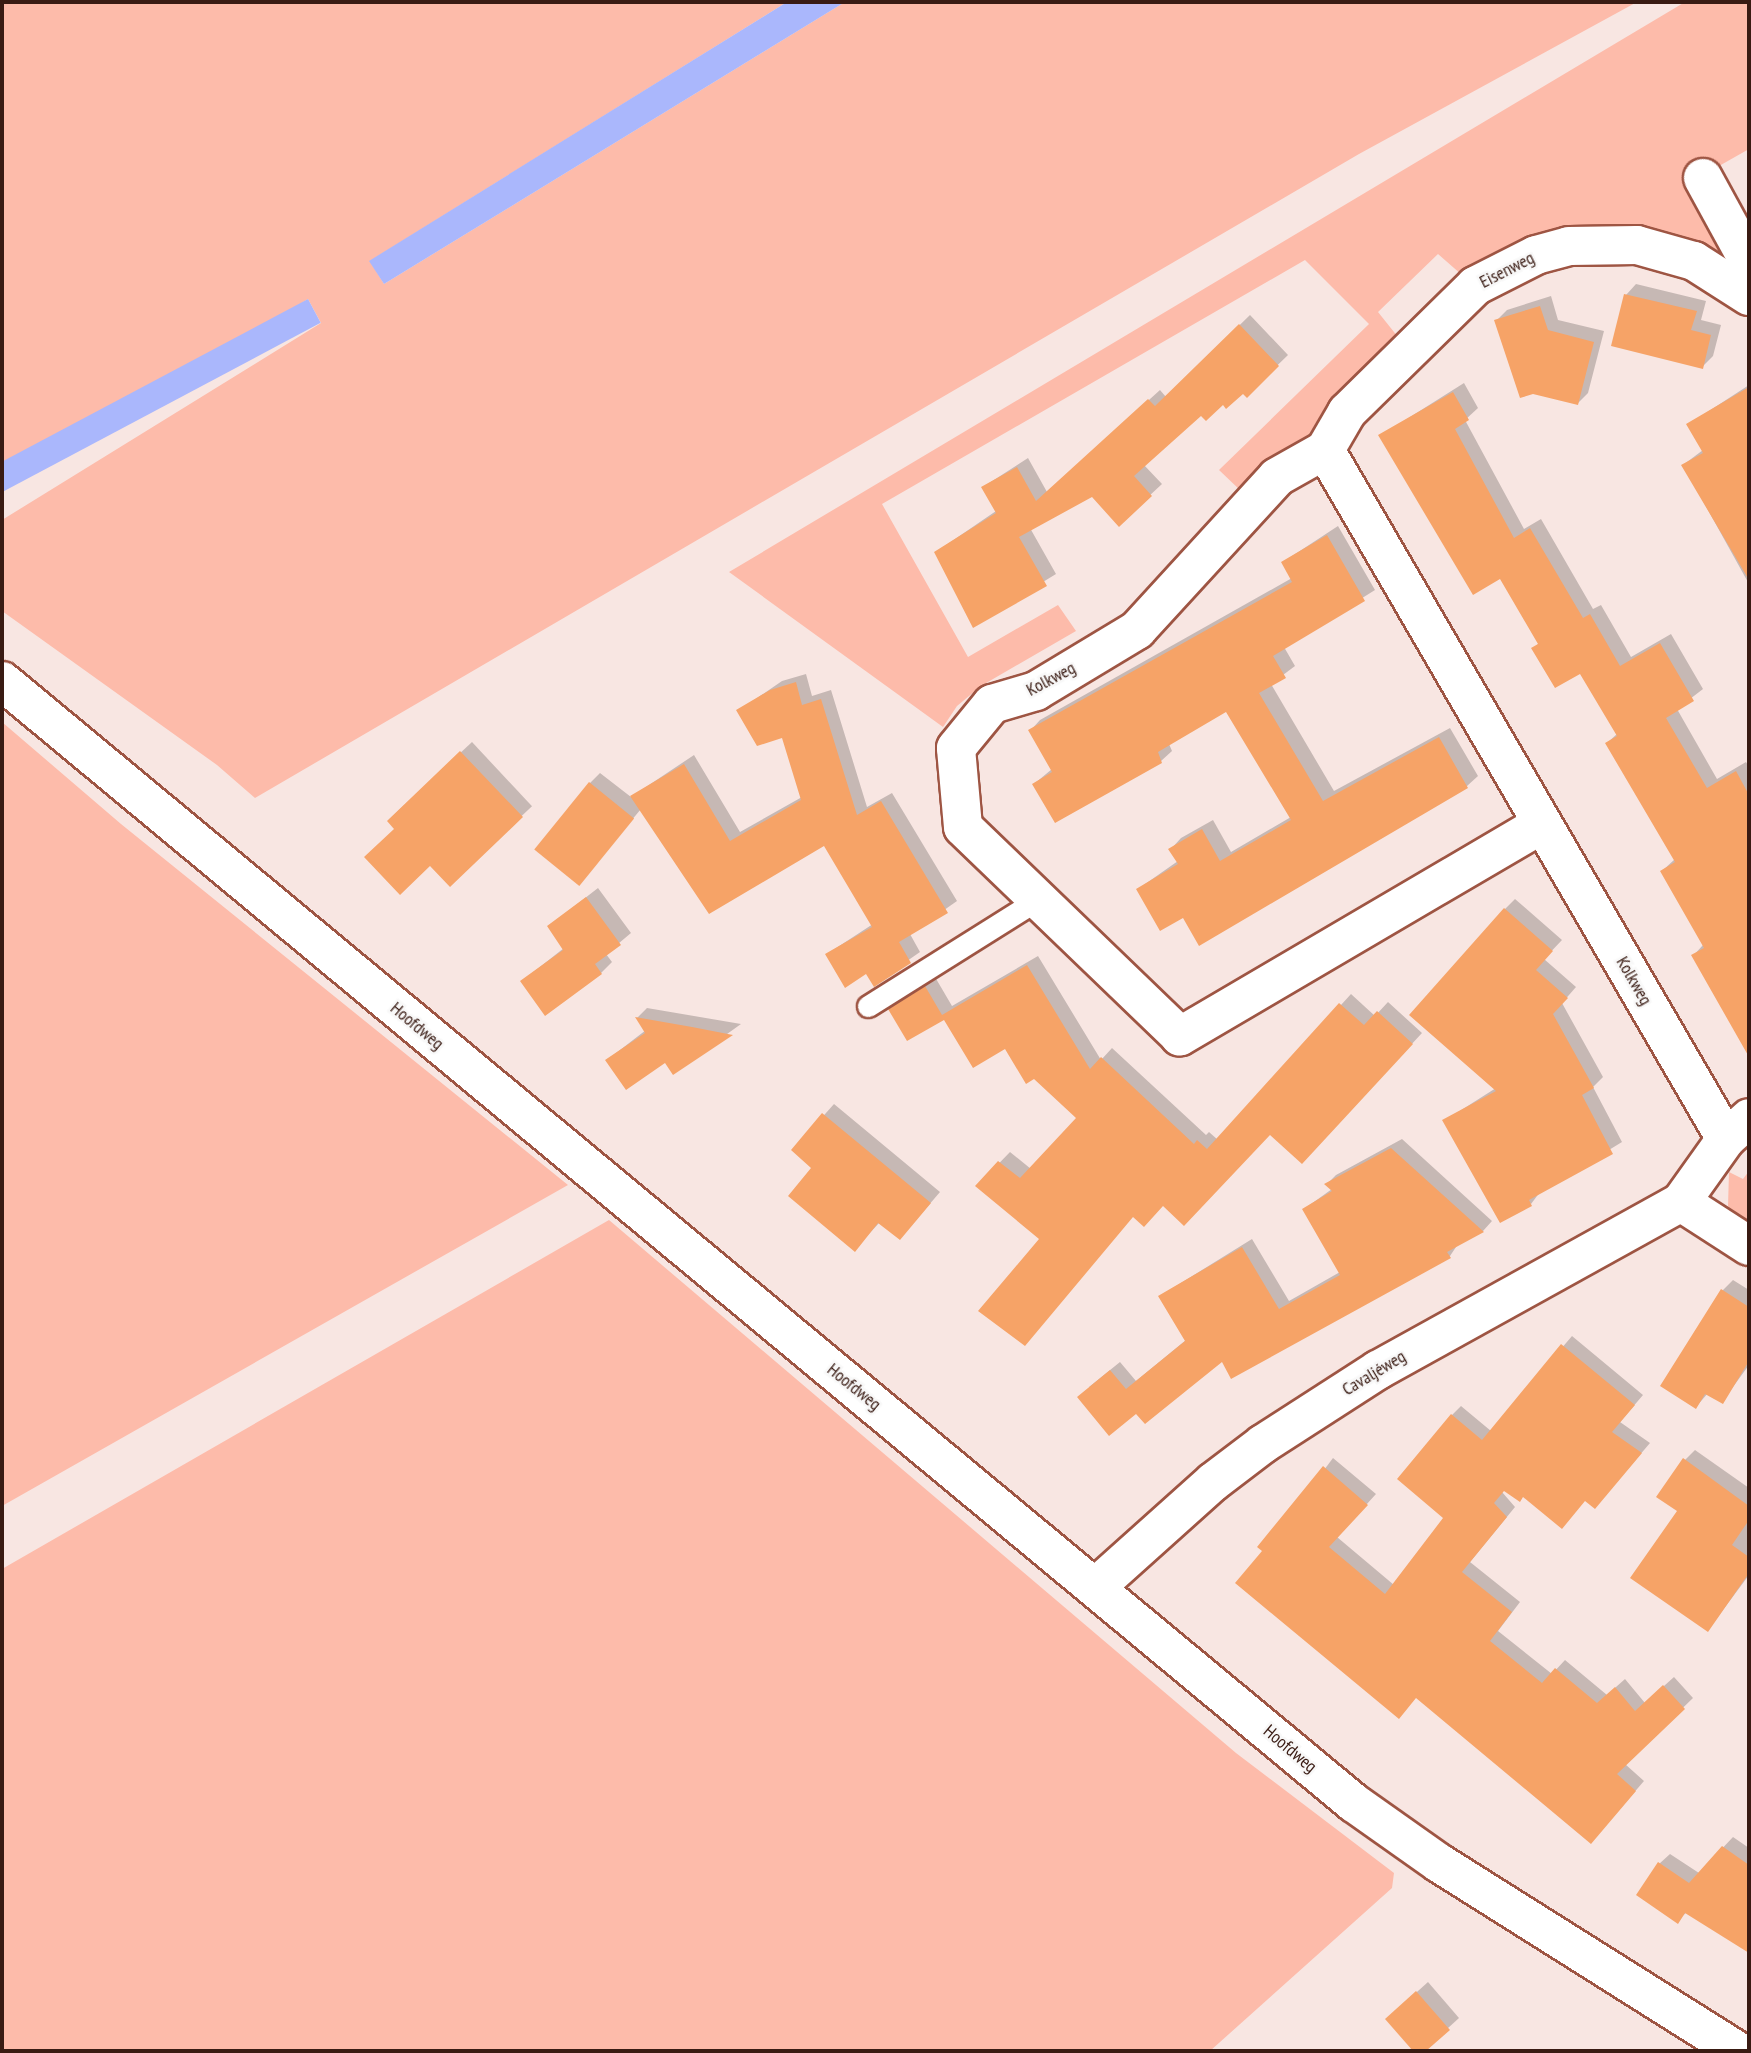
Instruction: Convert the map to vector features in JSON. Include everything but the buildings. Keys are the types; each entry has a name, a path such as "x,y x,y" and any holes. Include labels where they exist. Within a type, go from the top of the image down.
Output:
{"street":[{"path":"1703,178 1749,262"},
{"name":"Eisenweg","path":"1325,450 1347,412 1475,286 1536,254 1569,246 1637,245 1694,261 1749,296"},
{"name":"Kolkweg","path":"1542,824 1180,1036 963,827 956,748 992,704 1036,691 1137,629 1277,477 1325,450 1542,824 1737,1128"},
{"name":"Hoofdweg","path":"2,681 1097,1586 1354,1803 1438,1863 1737,2051"},
{"name":"Cavaljéweg","path":"1097,1586 1213,1482 1274,1436 1413,1350 1681,1202 1737,1128"},
{"path":"1681,1202 1749,1247"}],"lane":[{"path":"868,1006 1037,900"}],"shaded area":[{"path":"2,2 787,2 370,261 384,284 845,2 1637,2 1359,154 255,798 217,765 2,611 2,520 321,323 308,299 2,488"},
{"path":"1685,2 1749,2 1749,149 1712,170 1726,259 1617,226 1560,230 1462,275 1438,254 1378,312 1398,337 1316,437 1241,491 1219,470 1369,324 1305,260 882,504 968,657 1058,605 1076,631 981,686 957,706 943,727 729,572"},
{"path":"2,722 121,824 568,1185 2,1506"},
{"path":"1749,1171 1749,1220 1738,1221 1728,1206 1729,1172 1743,1179"},
{"path":"609,1220 1236,1753 1394,1873 1392,1888 1210,2051 2,2051 2,1569"}],"water":[{"path":"787,2 845,2 384,284 369,261"},
{"path":"308,299 321,323 3,492 2,462"}]}
